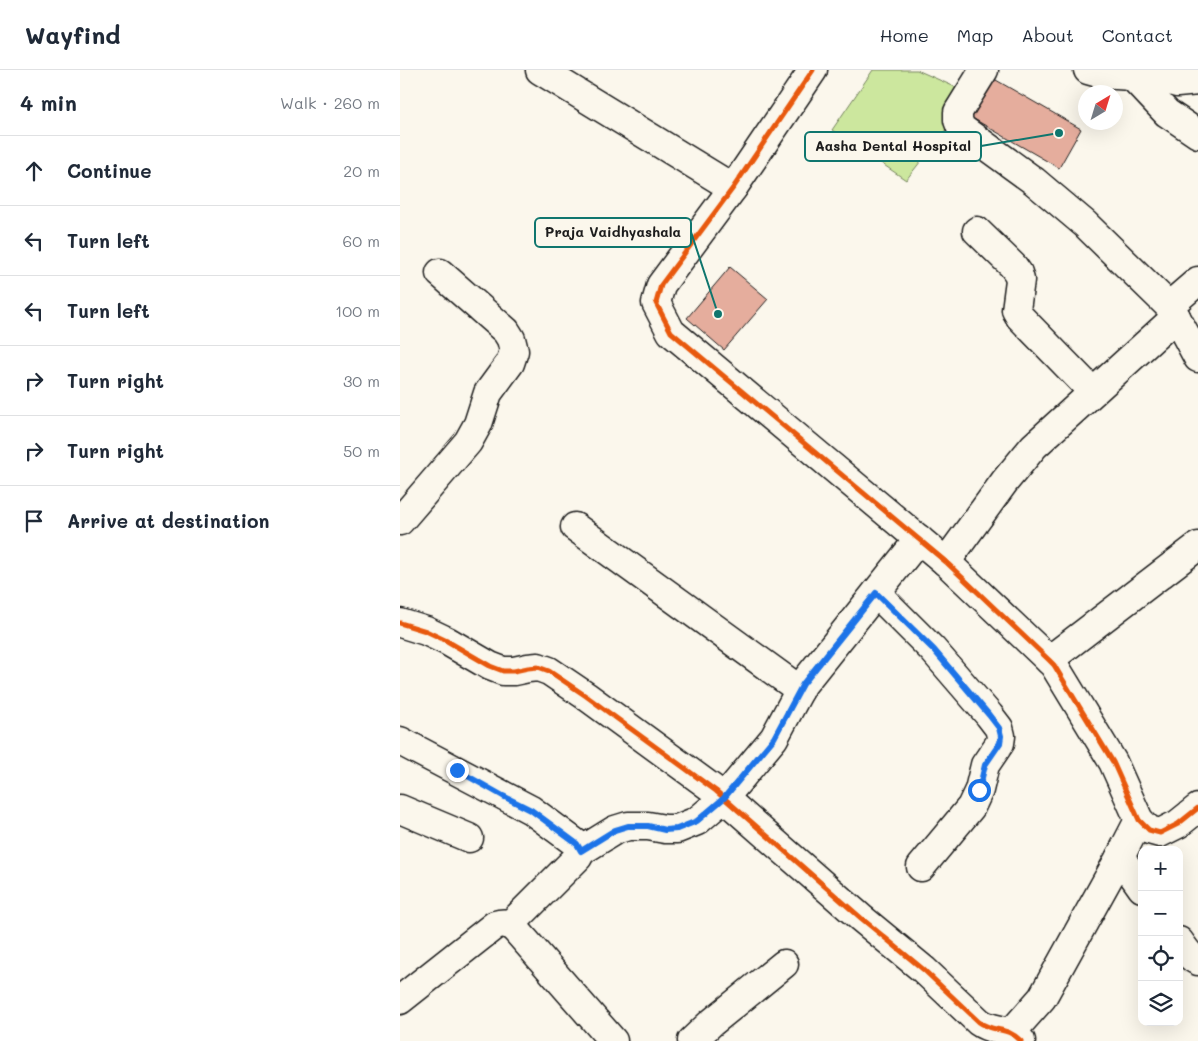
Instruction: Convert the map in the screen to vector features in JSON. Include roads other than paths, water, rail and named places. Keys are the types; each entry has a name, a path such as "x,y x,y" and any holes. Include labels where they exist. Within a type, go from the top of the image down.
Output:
{"street":[{"path":"540,70 733,188"},
{"path":"813,70 733,188 661,285 656,303 671,332 946,562 1054,665 1113,762 1139,820 1149,830 1160,834 1191,821"},
{"path":"984,70 958,112 961,128 1034,181 1084,224 1172,311 1198,358"},
{"path":"1088,70 1102,74 1132,76 1167,74 1177,84 1198,82"},
{"path":"1132,76 1167,112 1198,134"},
{"path":"977,231 1018,273 1020,280 1016,310 1020,317 1093,392"},
{"path":"400,521 468,442 478,424 488,393 510,363 514,351 511,339 506,331 440,274"},
{"path":"946,562 1034,446 1093,392 1172,311 1198,281"},
{"path":"575,527 800,690"},
{"path":"510,925 578,857 581,851 615,830 628,826 648,826 665,830 677,829 697,821 724,798 774,738 803,684 919,540"},
{"path":"1049,660 1198,546"},
{"path":"876,593 934,650 989,715 999,728 1001,736 1000,743 985,765 979,790 971,807 921,867"},
{"path":"400,623 426,631 490,666 503,671 538,667 549,671 594,701 724,798 860,918 924,970 979,1022 986,1027 1004,1030 1016,1037 1042,998 1139,820"},
{"path":"400,741 531,810 577,844 581,851"},
{"path":"405,818 469,838"},
{"path":"1120,857 1138,882"},
{"path":"400,1000 495,925 503,922 510,925 613,1041"},
{"path":"1183,947 1193,959 1198,961"},
{"path":"692,1041 784,964"}],"place":[{"name":"Aasha Dental Hospital","path":"1059,133"},
{"name":"Praja Vaidhyashala","path":"718,314"}]}
